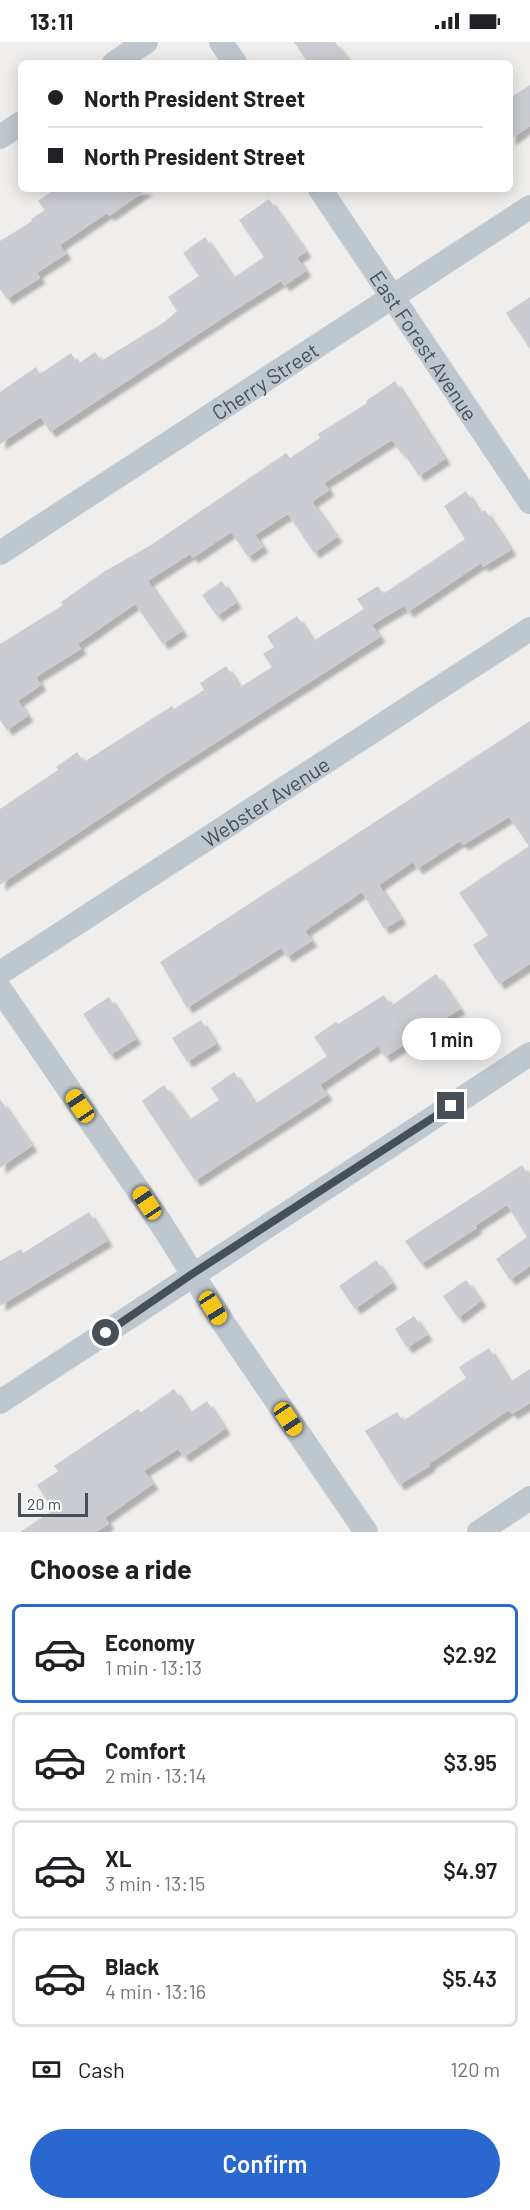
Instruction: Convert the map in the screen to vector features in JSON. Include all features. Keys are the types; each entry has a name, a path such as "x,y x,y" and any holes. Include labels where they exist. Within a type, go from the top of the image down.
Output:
{"street":[{"path":"119,60 146,42"},
{"path":"221,42 233,60"},
{"path":"0,137 18,125"},
{"name":"East Forest Avenue","path":"322,192 530,502"},
{"name":"Cherry Street","path":"0,553 530,207"},
{"name":"Webster Avenue","path":"0,973 530,629"},
{"path":"0,989 160,1222 224,1324 366,1532"},
{"path":"0,1402 530,1054"},
{"path":"478,1532 530,1498"}],"building":[{"path":"294,42 335,42 348,60 306,60"},
{"path":"530,85 530,126 513,138 513,96"},
{"path":"51,192 144,192 109,216 107,213 60,245 66,254 37,273 40,278 7,299 0,289 0,241 45,210 38,201"},
{"path":"269,199 306,252 297,258 306,271 284,286 281,281 50,432 41,417 0,444 0,392 36,367 40,374 71,353 78,364 95,352 101,361 163,323 177,311 168,297 199,276 183,253 205,237 233,278 264,257 239,220"},
{"path":"530,297 530,349 506,313"},
{"path":"395,381 445,459 419,476 392,440 324,483 329,490 312,502 337,537 314,553 288,514 255,535 263,547 248,557 231,532 193,558 190,554 148,581 182,631 163,644 135,604 78,644 81,649 36,677 41,685 18,701 28,716 7,730 0,720 0,644 63,605 61,602 105,571 151,545 286,453 290,458 320,438 318,434 367,403 366,401"},
{"path":"466,491 480,513 485,510 511,550 483,567 481,563 408,612 404,606 372,625 380,637 0,885 0,809 58,770 56,767 77,752 84,762 172,706 174,709 204,690 200,683 226,666 240,687 272,667 263,654 274,647 267,636 297,616 313,641 364,609 357,599 378,586 383,594 465,539 444,506"},
{"path":"222,581 236,603 217,616 202,595"},
{"path":"530,721 530,964 499,984 473,945 488,935 459,893 529,846 509,817 463,845 460,841 417,869 413,862 379,885 401,919 384,929 362,892 305,931 312,941 287,957 281,948 187,1008 160,962"},
{"path":"436,974 460,1009 385,1057 378,1046 320,1085 327,1095 195,1181 142,1101 164,1085 189,1120 219,1100 211,1088 234,1072 255,1104 327,1056 314,1037 384,995 391,1006"},
{"path":"109,997 136,1039 110,1055 83,1014"},
{"path":"201,1020 216,1044 187,1062 172,1038"},
{"path":"0,1099 32,1146 0,1168"},
{"path":"522,1165 530,1178 530,1266 510,1280 496,1259 527,1237 507,1205 475,1226 477,1228 421,1264 405,1241"},
{"path":"89,1212 107,1241 0,1306 0,1261 21,1249 23,1253"},
{"path":"376,1260 392,1283 355,1309 339,1286"},
{"path":"466,1280 481,1301 458,1318 443,1296"},
{"path":"414,1316 427,1335 407,1348 395,1329"},
{"path":"489,1348 510,1382 530,1369 530,1403 512,1414 509,1410 399,1485 365,1431 397,1412 403,1421 466,1378 459,1367"},
{"path":"174,1389 190,1413 207,1401 225,1429 184,1457 178,1449 144,1471 153,1484 105,1518 109,1524 96,1532 20,1532 53,1510 37,1485 58,1471 54,1466 138,1409 141,1412"}],"route":[{"path":"106,1333 192,1274 451,1106"}]}
